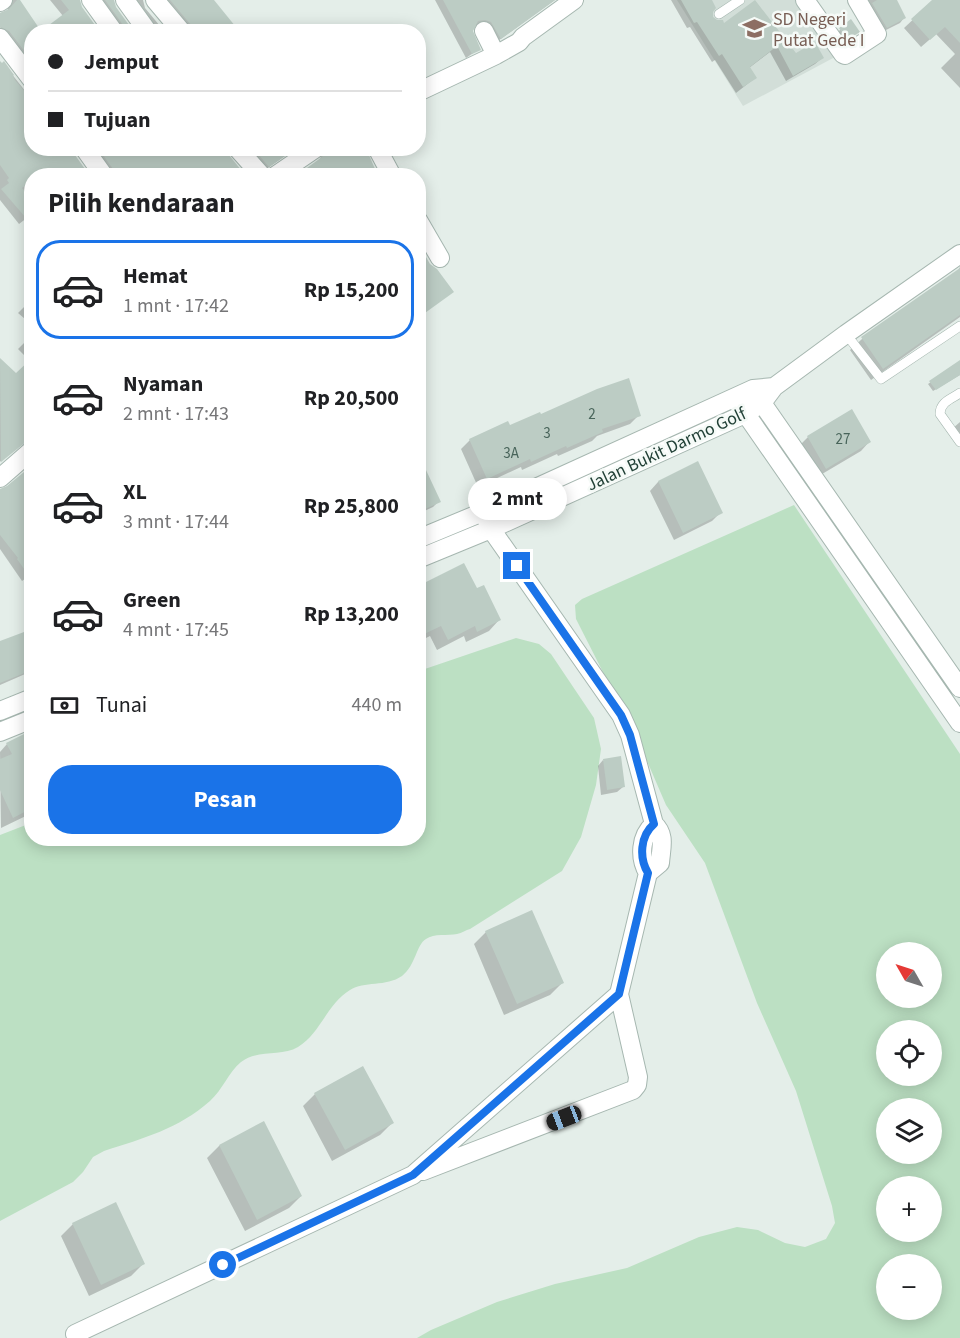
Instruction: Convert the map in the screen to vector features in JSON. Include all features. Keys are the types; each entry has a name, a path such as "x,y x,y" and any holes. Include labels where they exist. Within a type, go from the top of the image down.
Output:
{"street":[{"path":"91,0 108,24"},
{"path":"125,0 142,24"},
{"path":"155,0 175,24"},
{"path":"426,88 519,42 574,0"},
{"path":"805,0 845,55 877,34 857,0"},
{"path":"484,31 496,55"},
{"path":"0,39 24,70"},
{"path":"244,156 255,168"},
{"path":"287,168 304,156"},
{"path":"426,234 440,258"},
{"name":"Jalan Bukit Darmo Golf","path":"426,536 735,398 757,396 774,387 960,254"},
{"path":"757,396 960,688"},
{"name":"Jalan Bukit Darmo Golf","path":"426,556 491,529 745,414 757,396"},
{"path":"735,398 960,723"},
{"path":"0,478 24,457"},
{"path":"75,1334 413,1175 633,1090 637,1085 638,1077 619,994 648,873 660,863 663,837 660,829 654,824 630,735 621,715 491,529 483,512"},
{"path":"0,711 24,701"},
{"path":"0,732 24,722"},
{"path":"413,1175 619,994"}],"lane":[{"path":"719,14 740,0"},
{"path":"846,334 881,379 960,326"},
{"path":"960,393 943,404 940,414 960,442"}],"shaded area":[{"name":"SD Negeri Putat Gede I","path":"677,0 797,0 835,57 743,106"}],"green space":[{"path":"794,505 960,754 960,1338 417,1338 497,1302 555,1284 627,1268 699,1237 737,1227 758,1230 785,1243 805,1247 826,1239 835,1223 832,1206 796,1091 757,1003 705,863 666,805 641,747 576,619 575,605 582,599"},
{"path":"516,638 539,644 551,654 594,718 601,749 596,785 581,837 562,871 470,929 457,934 429,937 420,946 402,976 389,982 350,990 335,1003 312,1035 298,1047 284,1052 247,1058 236,1066 210,1101 186,1119 160,1132 93,1157 73,1182 0,1221 0,835 24,826 24,846 426,846 426,669"}],"building":[{"path":"17,0 20,0 36,24 24,24 24,51 9,31 0,27 0,13 9,9"},
{"path":"61,0 80,0 82,7 94,24 50,24 69,10"},
{"path":"105,0 114,0 116,7 128,24 122,24"},
{"path":"170,0 214,0 234,24 190,24"},
{"path":"443,0 555,0 501,39 491,22 478,21 473,31 481,50 472,54"},
{"path":"681,0 712,0 716,8 713,17 723,20 724,23 755,0 796,53 815,42 824,58 793,76 777,46 750,67 757,78 743,87 722,54 719,56 697,22 694,23"},
{"path":"877,0 897,0 906,18 887,28 872,3"},
{"path":"932,0 960,0 960,43 945,27 930,40 911,19"},
{"path":"851,19 860,32 847,40 839,28"},
{"path":"0,61 2,63 4,61 24,91 24,156 76,156 84,168 24,168 24,186 22,188 24,190 24,216 1,189 9,183 7,180 9,178 0,165"},
{"path":"104,156 230,156 240,168 112,168"},
{"path":"260,156 285,156 269,167"},
{"path":"369,156 375,168 307,168 322,157"},
{"path":"426,257 430,264 437,269 454,292 426,312"},
{"path":"960,268 960,315 883,369 861,337"},
{"path":"0,358 16,373 24,366 24,443 1,462"},
{"path":"960,360 960,375 936,390 929,381"},
{"path":"629,378 641,416 602,429 603,432 567,448 566,446 531,462 530,459 487,479 469,439 508,421 510,425 540,412 541,414 597,389"},
{"path":"852,409 871,442 826,469 807,436"},
{"path":"698,461 723,513 683,533 658,481"},
{"path":"426,470 441,502 426,509"},
{"path":"24,472 24,569 0,535 0,489"},
{"path":"464,563 477,588 484,585 501,620 477,632 475,626 448,640 441,626 426,633 426,582"},
{"path":"24,632 24,673 0,683 0,641"},
{"path":"24,734 24,812 13,818 0,790 0,759 12,754 6,743"},
{"path":"621,756 625,787 607,790 603,759"},
{"path":"532,910 564,983 517,1004 485,931"},
{"path":"363,1066 394,1123 345,1150 314,1093"},
{"path":"264,1121 302,1196 257,1220 219,1145"},
{"path":"116,1202 145,1264 101,1285 72,1223"}],"place":[{"name":"SD Negeri Putat Gede I","path":"755,29"}],"route":[{"path":"223,1265 413,1175 619,994 648,873 641,860 645,836 648,828 654,824 630,735 621,715 517,566"}]}
